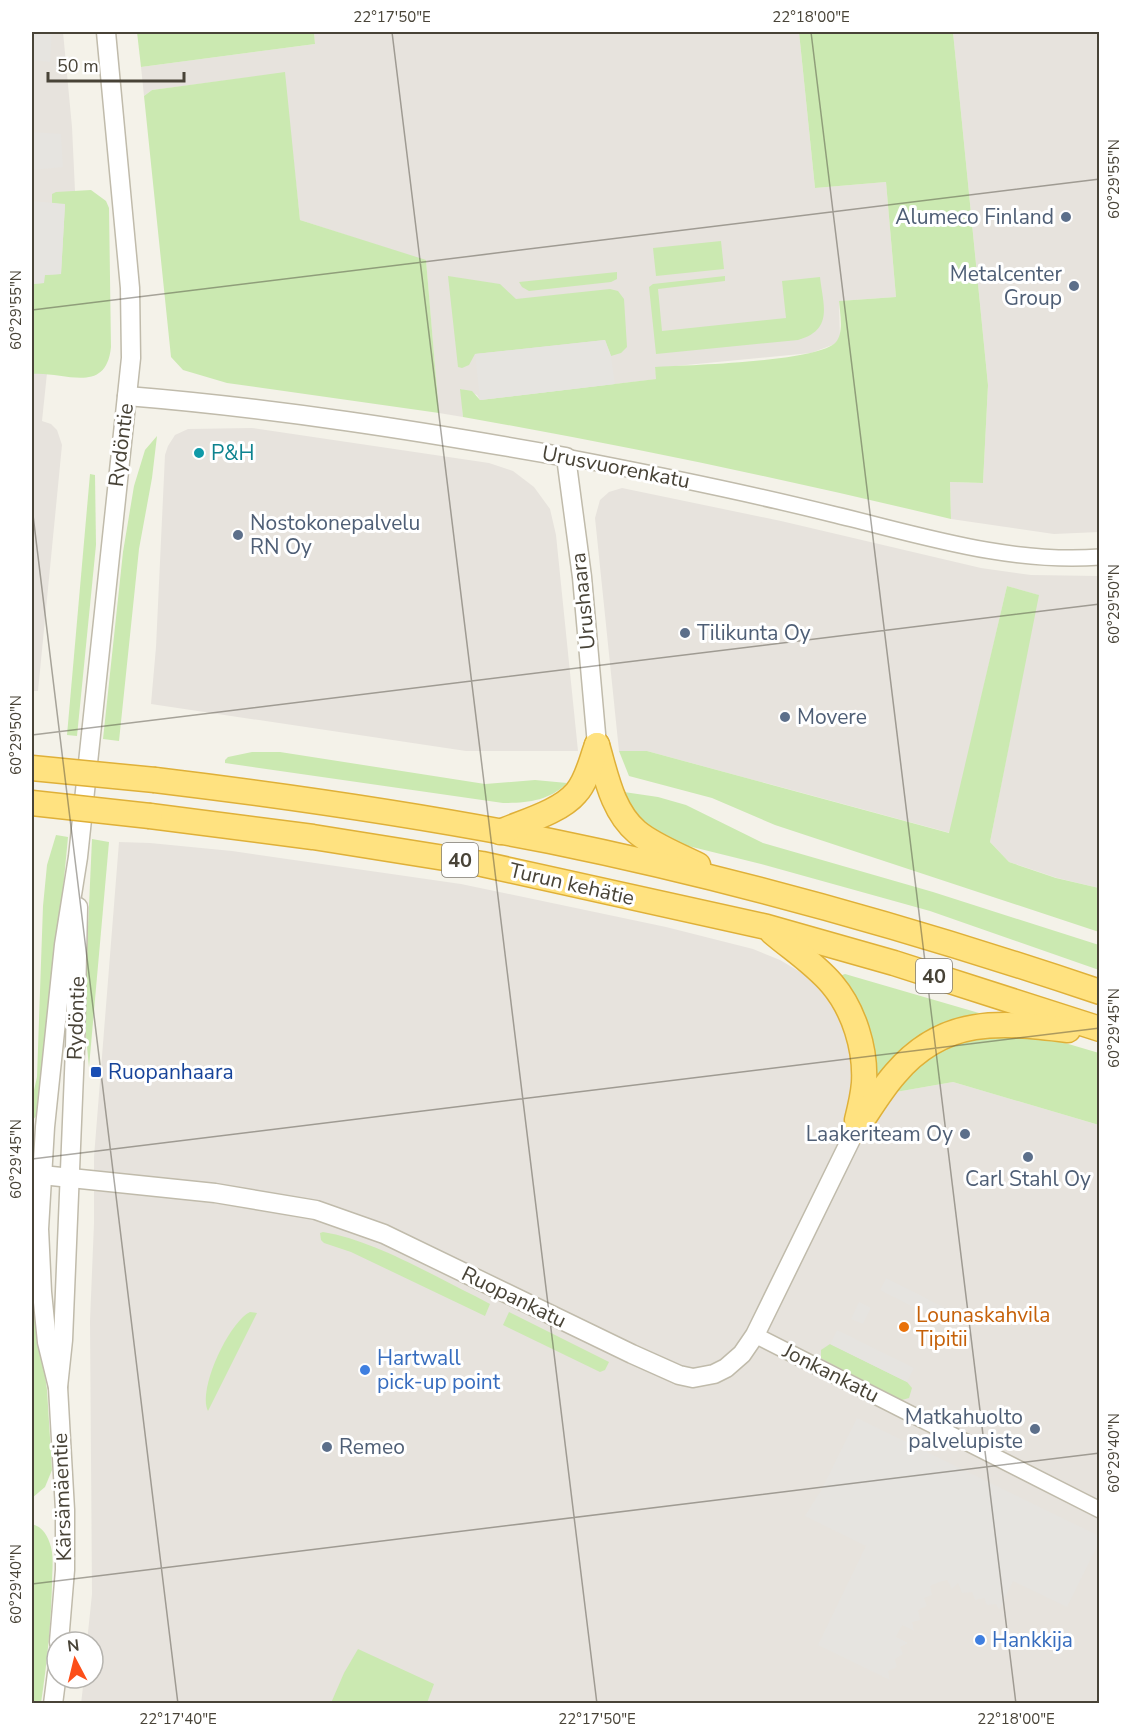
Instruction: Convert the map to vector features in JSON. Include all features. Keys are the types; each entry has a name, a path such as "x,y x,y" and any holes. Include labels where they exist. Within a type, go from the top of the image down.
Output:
{"highway":[{"path":"500,832 558,807 576,793 586,775 597,745"},
{"path":"597,745 612,796 621,813 637,831 654,843 732,883"},
{"name":"Turun kehätie","path":"32,768 303,798 551,842 732,883 869,918 1100,992"},
{"name":"Turun kehätie","path":"32,803 313,837 482,864 767,927 894,963 1100,1032"},
{"path":"767,927 830,982 851,1013 860,1043 864,1071 864,1087 855,1131"},
{"path":"855,1131 894,1075 909,1059 937,1038 977,1026 996,1024 1100,1032"}],"street":[{"name":"Rydöntie","path":"37,1174 64,945 78,857 131,358 130,288 106,32"},
{"name":"Urusvuorenkatu","path":"127,396 306,415 455,437 700,483 987,551 1078,559 1100,557"},
{"name":"Urushaara","path":"566,457 582,578 597,745"},
{"name":"Rydöntie","path":"69,1179 79,947 78,857"},
{"name":"Ruopankatu","path":"37,1174 215,1193 316,1210 384,1234 632,1354 679,1375 693,1378 714,1374 726,1368 742,1354 755,1335 855,1131"},
{"name":"Kärsämäentie","path":"37,1174 46,1342 58,1387"},
{"name":"Kärsämäentie","path":"61,1630 65,1570 65,1510 58,1387 63,1340 69,1179"},
{"name":"Jonkankatu","path":"755,1335 1100,1510"}],"shaded area":[{"path":"32,32 63,32 72,127 75,191 47,373 42,421 51,424 57,430 62,445 38,691 32,691"},
{"path":"32,32 52,32 50,62 32,60"},
{"path":"314,32 799,32 815,188 886,182 896,297 839,301 840,337 835,344 811,353 655,368 657,379 480,400 477,395 461,389 463,417 439,413 426,261 300,220 284,73 152,90 144,96 141,67 315,44"},
{"path":"953,32 1099,32 1099,532 1054,534 951,519 950,482 983,483 988,385"},
{"path":"32,132 61,134 63,167 32,170"},
{"path":"32,201 65,204 61,274 45,275 44,283 32,284"},
{"path":"605,340 611,356 615,384 480,400 475,354"},
{"path":"252,428 489,463 513,471 534,487 550,509 556,535 578,751 466,751 151,704 165,455 168,446 175,435 188,429"},
{"path":"622,488 781,521 981,568 1031,575 1099,576 1099,888 1057,878 1009,862 990,842 1038,595 1007,586 950,833 647,751 619,751 595,518 600,500 609,492"},
{"path":"119,842 232,851 461,884 666,927 753,949 780,960 817,982 841,1013 857,1075 896,1092 953,1082 1099,1125 1099,1703 81,1704 83,1690 105,1690 105,1630 88,1630 92,1594 90,1321 94,1157"},
{"path":"886,1278 949,1310 943,1322 880,1290"},
{"path":"859,1302 871,1308 863,1324 851,1319"},
{"path":"837,1330 914,1368 907,1382 830,1344"},
{"path":"857,1418 1099,1536 1099,1542 1067,1607 1013,1581 999,1610 996,1604 987,1605 984,1598 975,1600 972,1592 962,1593 958,1583 952,1589 947,1580 939,1582 930,1586 932,1595 924,1598 927,1606 918,1610 920,1620 912,1622 914,1631 902,1625 896,1637 908,1643 900,1647 903,1654 895,1659 897,1667 888,1671 890,1680 818,1645 866,1546 805,1516 822,1489"}],"green space":[{"path":"137,32 314,32 315,44 141,67"},
{"path":"799,32 953,32 988,385 983,483 950,482 951,519 708,464 463,417 460,389 472,391 480,400 656,379 655,367 780,358 825,349 836,342 840,333 839,301 896,297 886,182 815,188"},
{"path":"285,72 300,220 426,260 439,413 227,383 183,370 171,357 144,96 152,90"},
{"path":"91,190 106,201 109,208 111,347 107,362 101,371 82,378 32,374 32,284 44,283 44,275 61,274 65,205 52,203 52,194"},
{"path":"721,241 724,269 656,276 653,248"},
{"path":"617,272 617,279 611,282 529,291 519,282"},
{"path":"448,276 500,284 516,299 610,289 618,291 624,299 627,347 621,353 611,356 605,340 475,354 469,365 458,367"},
{"path":"725,276 725,281 658,289 662,331 786,318 782,281 820,277 824,307 822,323 809,336 798,340 656,354 649,287 653,284"},
{"path":"157,436 139,549 119,741 103,739 123,552 134,486 145,450"},
{"path":"90,474 95,475 96,545 77,736 67,735"},
{"path":"1007,586 1039,595 990,842 1009,862 1056,878 1099,888 1099,932 775,825 712,798 629,776 619,751 647,751 949,833"},
{"path":"252,752 280,752 485,784 535,780 567,783 553,794 537,800 503,803 225,763 228,757"},
{"path":"624,792 658,797 686,805 763,843 933,892 1099,945 1099,970 930,911 668,841 644,822 628,802"},
{"path":"56,835 68,837 45,1079 37,1115 32,1121 32,1099 37,1077 43,906 47,865"},
{"path":"92,839 109,842 89,1067 84,1016"},
{"path":"845,974 979,1013 948,1024 874,1083 839,976"},
{"path":"981,1034 1048,1038 1099,1053 1099,1125 953,1082 896,1092 914,1070 933,1055"},
{"path":"320,1233 362,1242 381,1250 475,1296 490,1304 485,1316 351,1252 324,1243"},
{"path":"32,1290 47,1390 52,1470 45,1487 32,1498"},
{"path":"250,1312 257,1313 208,1411 207,1388 217,1357 233,1329"},
{"path":"509,1312 609,1362 605,1370 600,1372 503,1325"},
{"path":"830,1344 907,1382 912,1388 909,1398 902,1400 821,1358 821,1350"},
{"path":"32,1524 39,1527 47,1536 52,1556 50,1629 45,1630 45,1674 41,1703 32,1703"},
{"path":"358,1649 434,1684 427,1703 331,1703"}],"place":[{"name":"Alumeco Finland","path":"1066,217"},
{"name":"Metalcenter Group","path":"1074,286"},
{"name":"P&H","path":"199,453"},
{"name":"Nostokonepalvelu RN Oy","path":"238,535"},
{"name":"Tilikunta Oy","path":"685,633"},
{"name":"Movere","path":"785,717"},
{"name":"Ruopanhaara","path":"96,1072"},
{"name":"Laakeriteam Oy","path":"965,1134"},
{"name":"Carl Stahl Oy","path":"1028,1157"},
{"name":"Lounaskahvila Tipitii","path":"904,1327"},
{"name":"Hartwall pick-up point","path":"365,1370"},
{"name":"Matkahuolto palvelupiste","path":"1035,1429"},
{"name":"Remeo","path":"327,1447"},
{"name":"Hankkija","path":"980,1640"}]}
